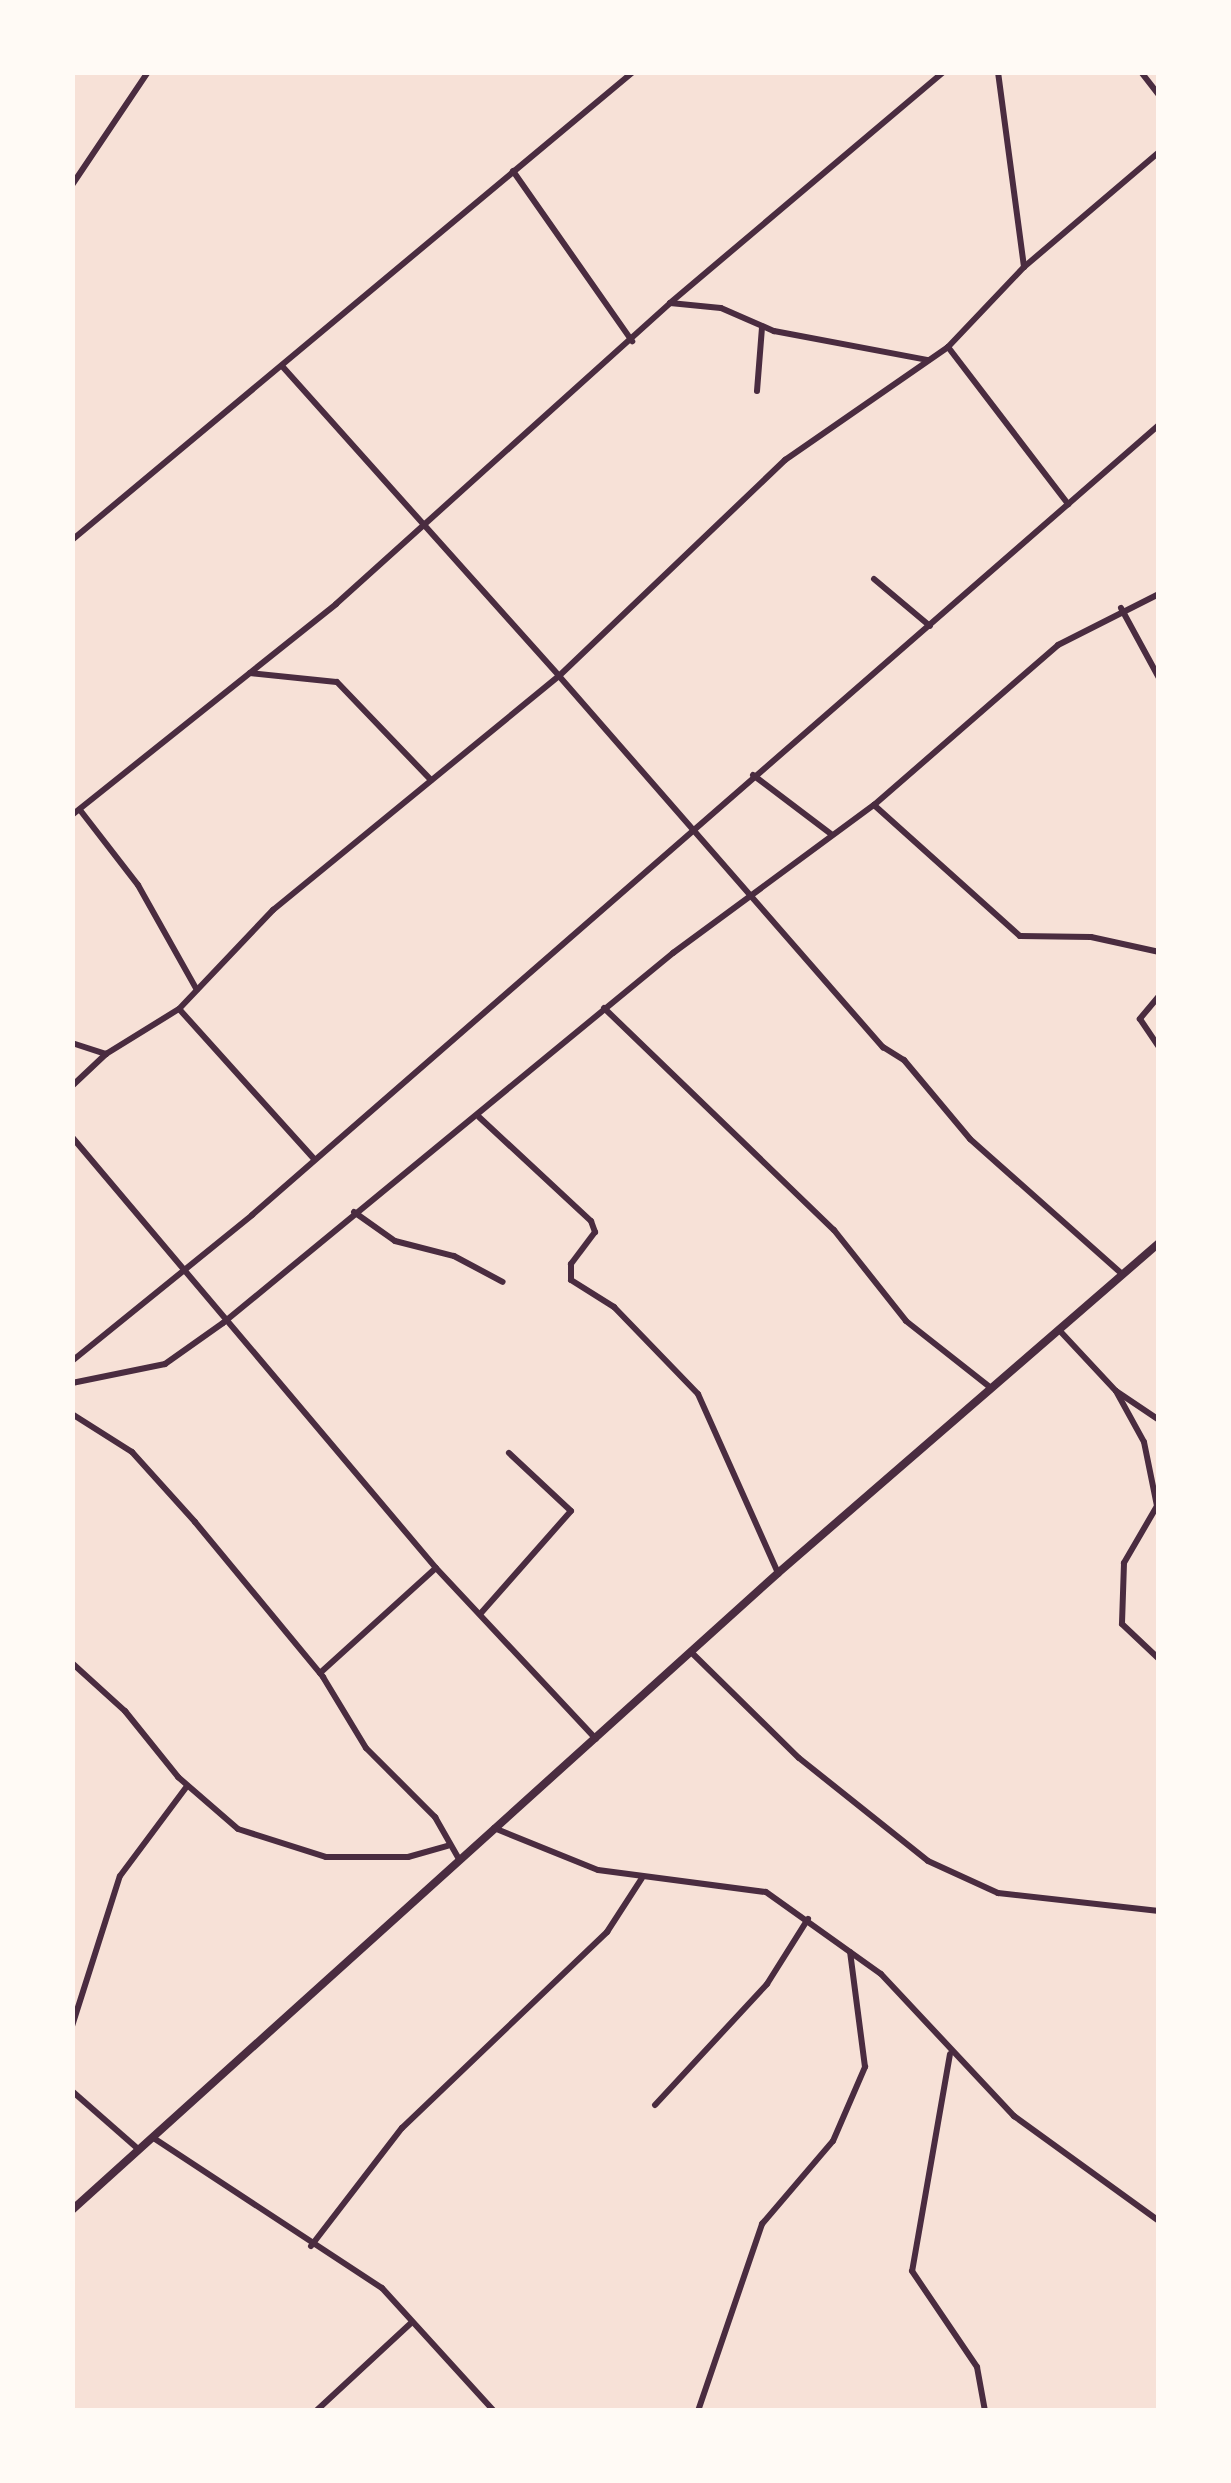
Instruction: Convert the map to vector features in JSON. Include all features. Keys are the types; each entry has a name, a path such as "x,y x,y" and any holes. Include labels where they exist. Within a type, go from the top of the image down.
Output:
{"street":[{"path":"72,185 148,72"},
{"path":"72,540 633,72"},
{"path":"197,990 138,885 76,813 425,524 670,303 944,72"},
{"path":"998,72 1024,267"},
{"path":"1141,72 1159,95"},
{"path":"72,1086 106,1054 179,1009 273,910 559,676 785,460 948,347 1024,267 1159,152"},
{"path":"513,171 632,341"},
{"path":"670,303 721,308 762,327 929,360"},
{"path":"757,391 762,327"},
{"path":"948,347 1068,504"},
{"path":"282,366 692,826 747,897 778,918 846,1006 970,1139 1122,1274"},
{"path":"72,1361 314,1159 1159,425"},
{"path":"874,579 930,626"},
{"path":"72,1383 165,1364 223,1323 604,1008 874,805 1058,645 1121,608 1159,593"},
{"path":"1121,608 1159,678"},
{"path":"247,672 344,686 431,779"},
{"path":"753,776 831,834"},
{"path":"874,805 1020,936 1091,937 1159,952"},
{"path":"1159,996 1140,1019 1159,1047"},
{"path":"604,1008 834,1231 906,1321 991,1388"},
{"path":"179,1009 314,1159"},
{"path":"72,1043 106,1054"},
{"path":"478,1116 591,1221 596,1232 572,1264 572,1280 614,1307 691,1384 778,1573"},
{"path":"72,1137 188,1266 223,1323 436,1568 596,1739"},
{"path":"354,1212 395,1241 454,1256 502,1282"},
{"path":"72,2210 778,1573 1159,1243"},
{"path":"1060,1331 1116,1391 1159,1420"},
{"path":"1116,1391 1144,1442 1157,1506 1124,1563 1122,1624 1159,1659"},
{"path":"72,1414 146,1466 320,1673 366,1748 435,1817 447,1846 459,1859"},
{"path":"481,1612 572,1511 509,1454"},
{"path":"320,1673 436,1568"},
{"path":"691,1652 799,1758 928,1862 998,1893 1159,1911"},
{"path":"72,1663 187,1786 238,1829 326,1857 408,1857 447,1846"},
{"path":"72,2026 120,1876 187,1786"},
{"path":"494,1828 550,1855 642,1878 747,1885 808,1919 918,2010 950,2054 1082,2170 1159,2221"},
{"path":"310,2246 402,2128 607,1932 642,1878"},
{"path":"655,2104 767,1984 808,1919"},
{"path":"698,2411 763,2224 833,2141 866,2067 849,1949"},
{"path":"950,2054 911,2271 977,2367 985,2411"},
{"path":"72,2091 138,2150"},
{"path":"152,2137 310,2246 382,2288 494,2411"},
{"path":"316,2411 412,2322"}]}
